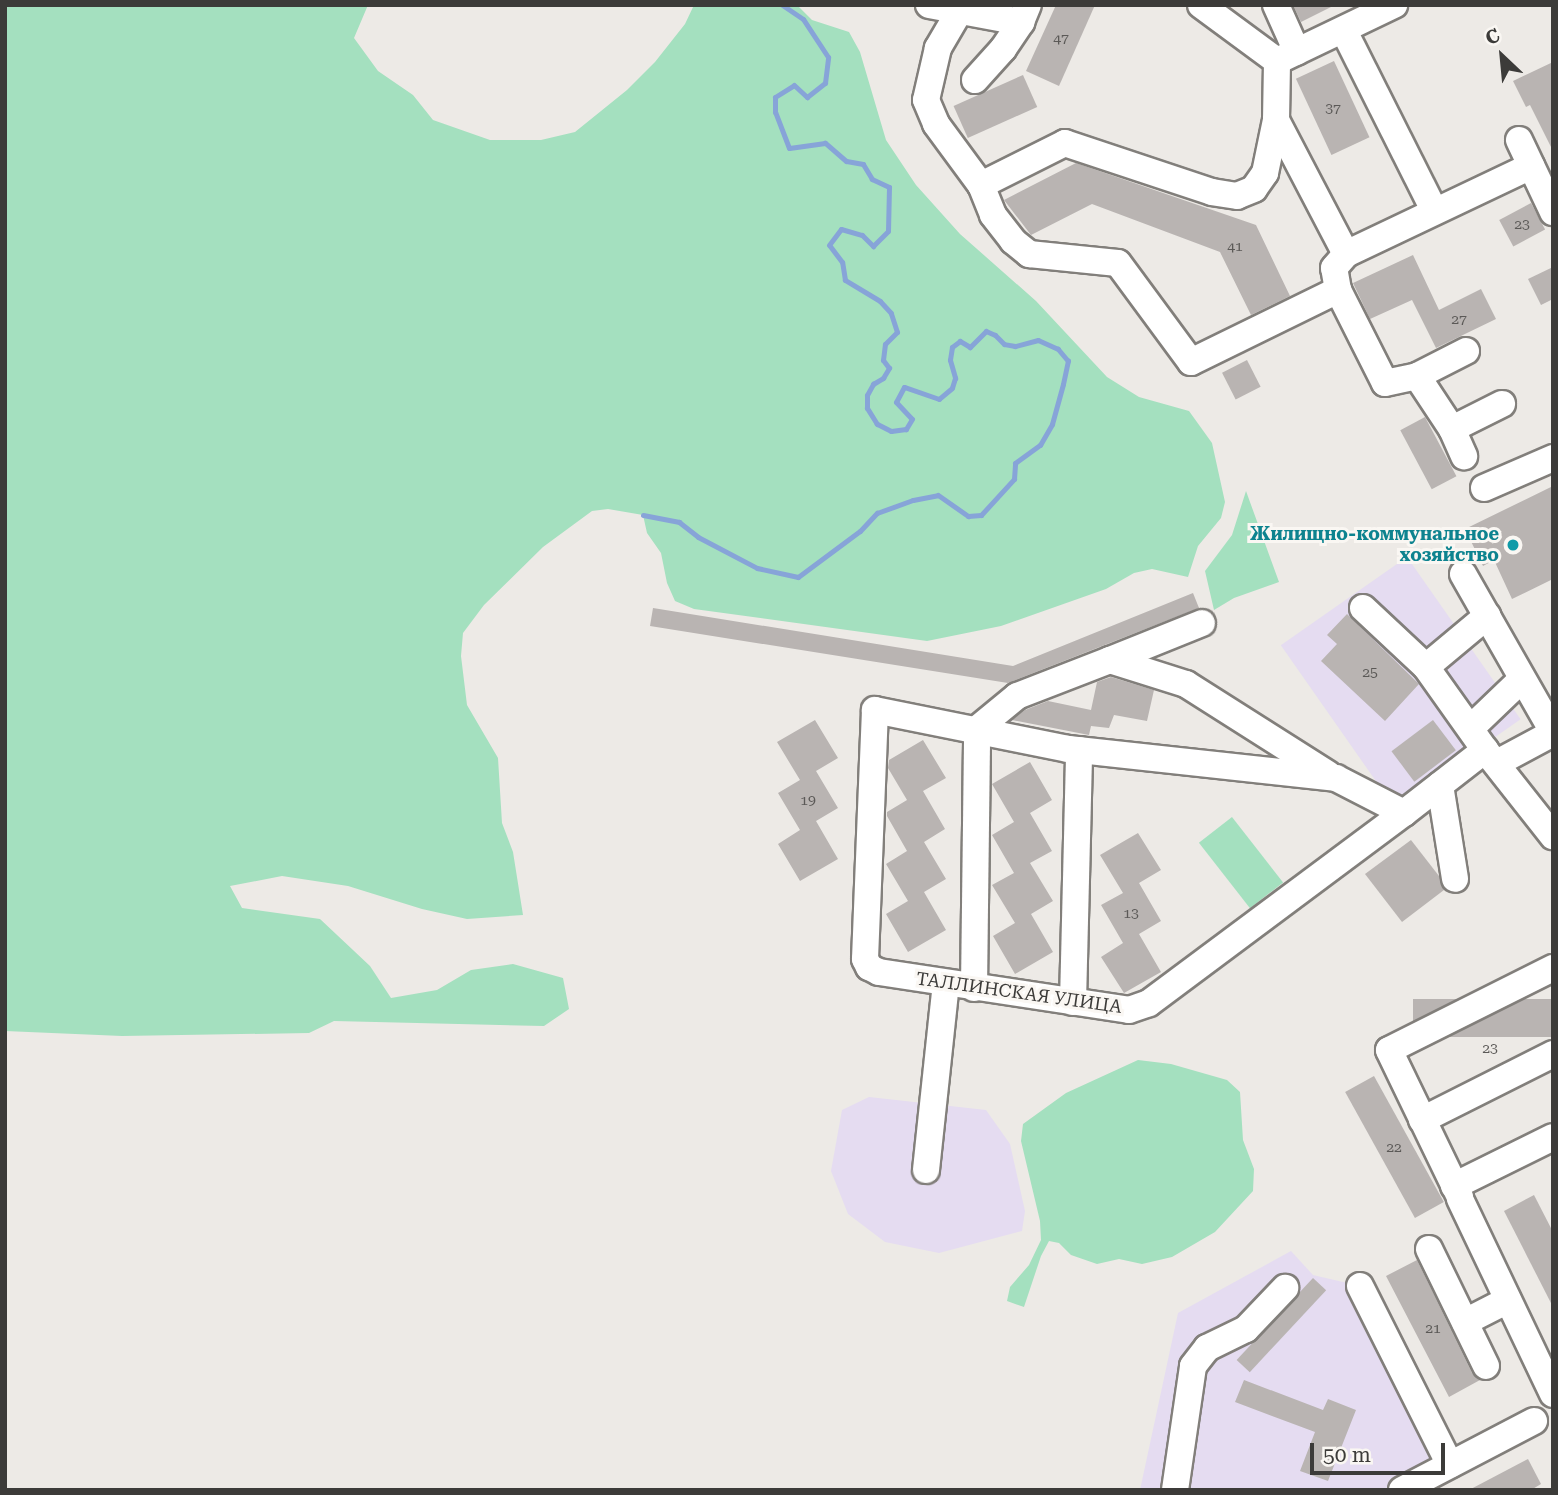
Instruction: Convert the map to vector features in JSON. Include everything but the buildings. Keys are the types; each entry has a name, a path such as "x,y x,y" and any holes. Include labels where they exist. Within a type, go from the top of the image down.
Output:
{"street":[{"path":"929,5 959,12 1025,14"},
{"path":"1201,5 1287,57"},
{"path":"981,186 1065,143 1212,192 1237,196 1254,189 1265,173 1287,57 1276,5"},
{"path":"1287,57 1345,31 1366,12 1394,5"},
{"path":"959,12 938,48 928,81 926,100 936,124 981,186 993,215 1013,241 1029,254 1118,263 1191,362 1338,290"},
{"path":"975,80 994,61 1025,14"},
{"path":"1345,31 1434,210"},
{"path":"1276,120 1346,254"},
{"path":"1519,140 1553,212"},
{"path":"1466,352 1417,376 1385,383 1338,290 1334,268 1346,254 1531,166"},
{"path":"1417,376 1452,429 1464,456"},
{"path":"1452,429 1502,404"},
{"path":"1484,488 1553,458"},
{"path":"1463,574 1553,733"},
{"path":"1363,608 1426,667 1472,727 1491,757 1553,836"},
{"path":"1426,667 1487,616"},
{"path":"974,988 978,729 1017,696 1202,623"},
{"path":"1110,660 1186,684 1336,778 1404,813"},
{"path":"1472,727 1522,679"},
{"name":"ТАЛЛИНСКАЯ УЛИЦА","path":"978,729 875,710 865,959 869,967 879,972 974,988 1129,1010 1149,1003 1440,785 1491,757 1553,733"},
{"path":"978,729 1079,750 1336,778"},
{"path":"1073,1002 1079,750"},
{"path":"1440,785 1455,879"},
{"path":"1553,968 1389,1050 1553,1394"},
{"path":"926,1170 946,983"},
{"path":"1422,1120 1553,1054"},
{"path":"1458,1194 1553,1137"},
{"path":"1429,1249 1486,1366"},
{"path":"1360,1286 1450,1465"},
{"path":"1175,1490 1192,1366 1206,1348 1246,1329 1285,1287"},
{"path":"1465,1322 1508,1300"},
{"path":"1402,1490 1542,1418"}],"shaded area":[{"path":"1407,557 1521,719 1394,808 1281,645"},
{"path":"869,1097 986,1110 1010,1144 1025,1211 1022,1231 939,1253 885,1242 848,1214 831,1171 842,1110"},
{"path":"1291,1251 1313,1275 1360,1286 1450,1465 1402,1490 1140,1490 1178,1313"}],"green space":[{"path":"5,5 368,5 354,38 378,71 413,95 433,120 490,140 541,140 575,132 627,90 655,62 685,24 694,5 797,5 812,20 849,32 860,52 886,140 916,185 960,234 1036,301 1107,377 1139,397 1189,411 1212,443 1225,502 1221,518 1198,546 1188,577 1152,569 1134,573 1106,589 1001,626 927,641 694,609 675,601 667,583 661,553 647,533 643,515 608,509 592,511 543,547 484,605 463,633 461,656 467,705 498,758 502,823 513,852 523,915 467,919 422,909 348,886 282,876 230,886 242,908 320,919 370,966 391,998 437,990 471,970 513,964 563,978 569,1009 544,1026 334,1021 309,1033 122,1036 5,1031"},
{"path":"1246,491 1279,582 1234,598 1214,610 1205,571 1232,535"},
{"path":"1232,817 1283,882 1250,908 1199,843"},
{"path":"1138,1060 1171,1064 1227,1080 1240,1092 1243,1140 1254,1169 1253,1191 1215,1232 1172,1257 1142,1264 1119,1259 1097,1264 1071,1255 1059,1243 1049,1241 1041,1256 1024,1307 1007,1301 1010,1287 1029,1265 1041,1240 1040,1221 1021,1141 1023,1124 1066,1093"}],"waterway":[{"path":"643,515 679,522 698,537 757,568 798,577 860,531 877,513 913,500 938,495 968,516 981,515 1014,479 1015,463 1040,445 1052,424 1063,384 1068,361 1058,349 1038,340 1015,346 1004,344 986,331 970,347 960,341 952,347 950,360 955,378 952,388 939,399 904,387 896,402 912,419 906,429 891,431 877,424 867,408 867,395 873,384 883,378 889,368 883,360 885,344 897,332 891,313 880,301 845,280 842,262 829,245 841,229 862,235 873,246 888,231 889,187 872,179 863,164 846,161 825,143 789,148 775,112 775,97 794,85 807,97 825,83 828,57 803,19 782,5"}],"place":[{"name":"Жилищно-коммунальное хозяйство","path":"1513,545"}]}
